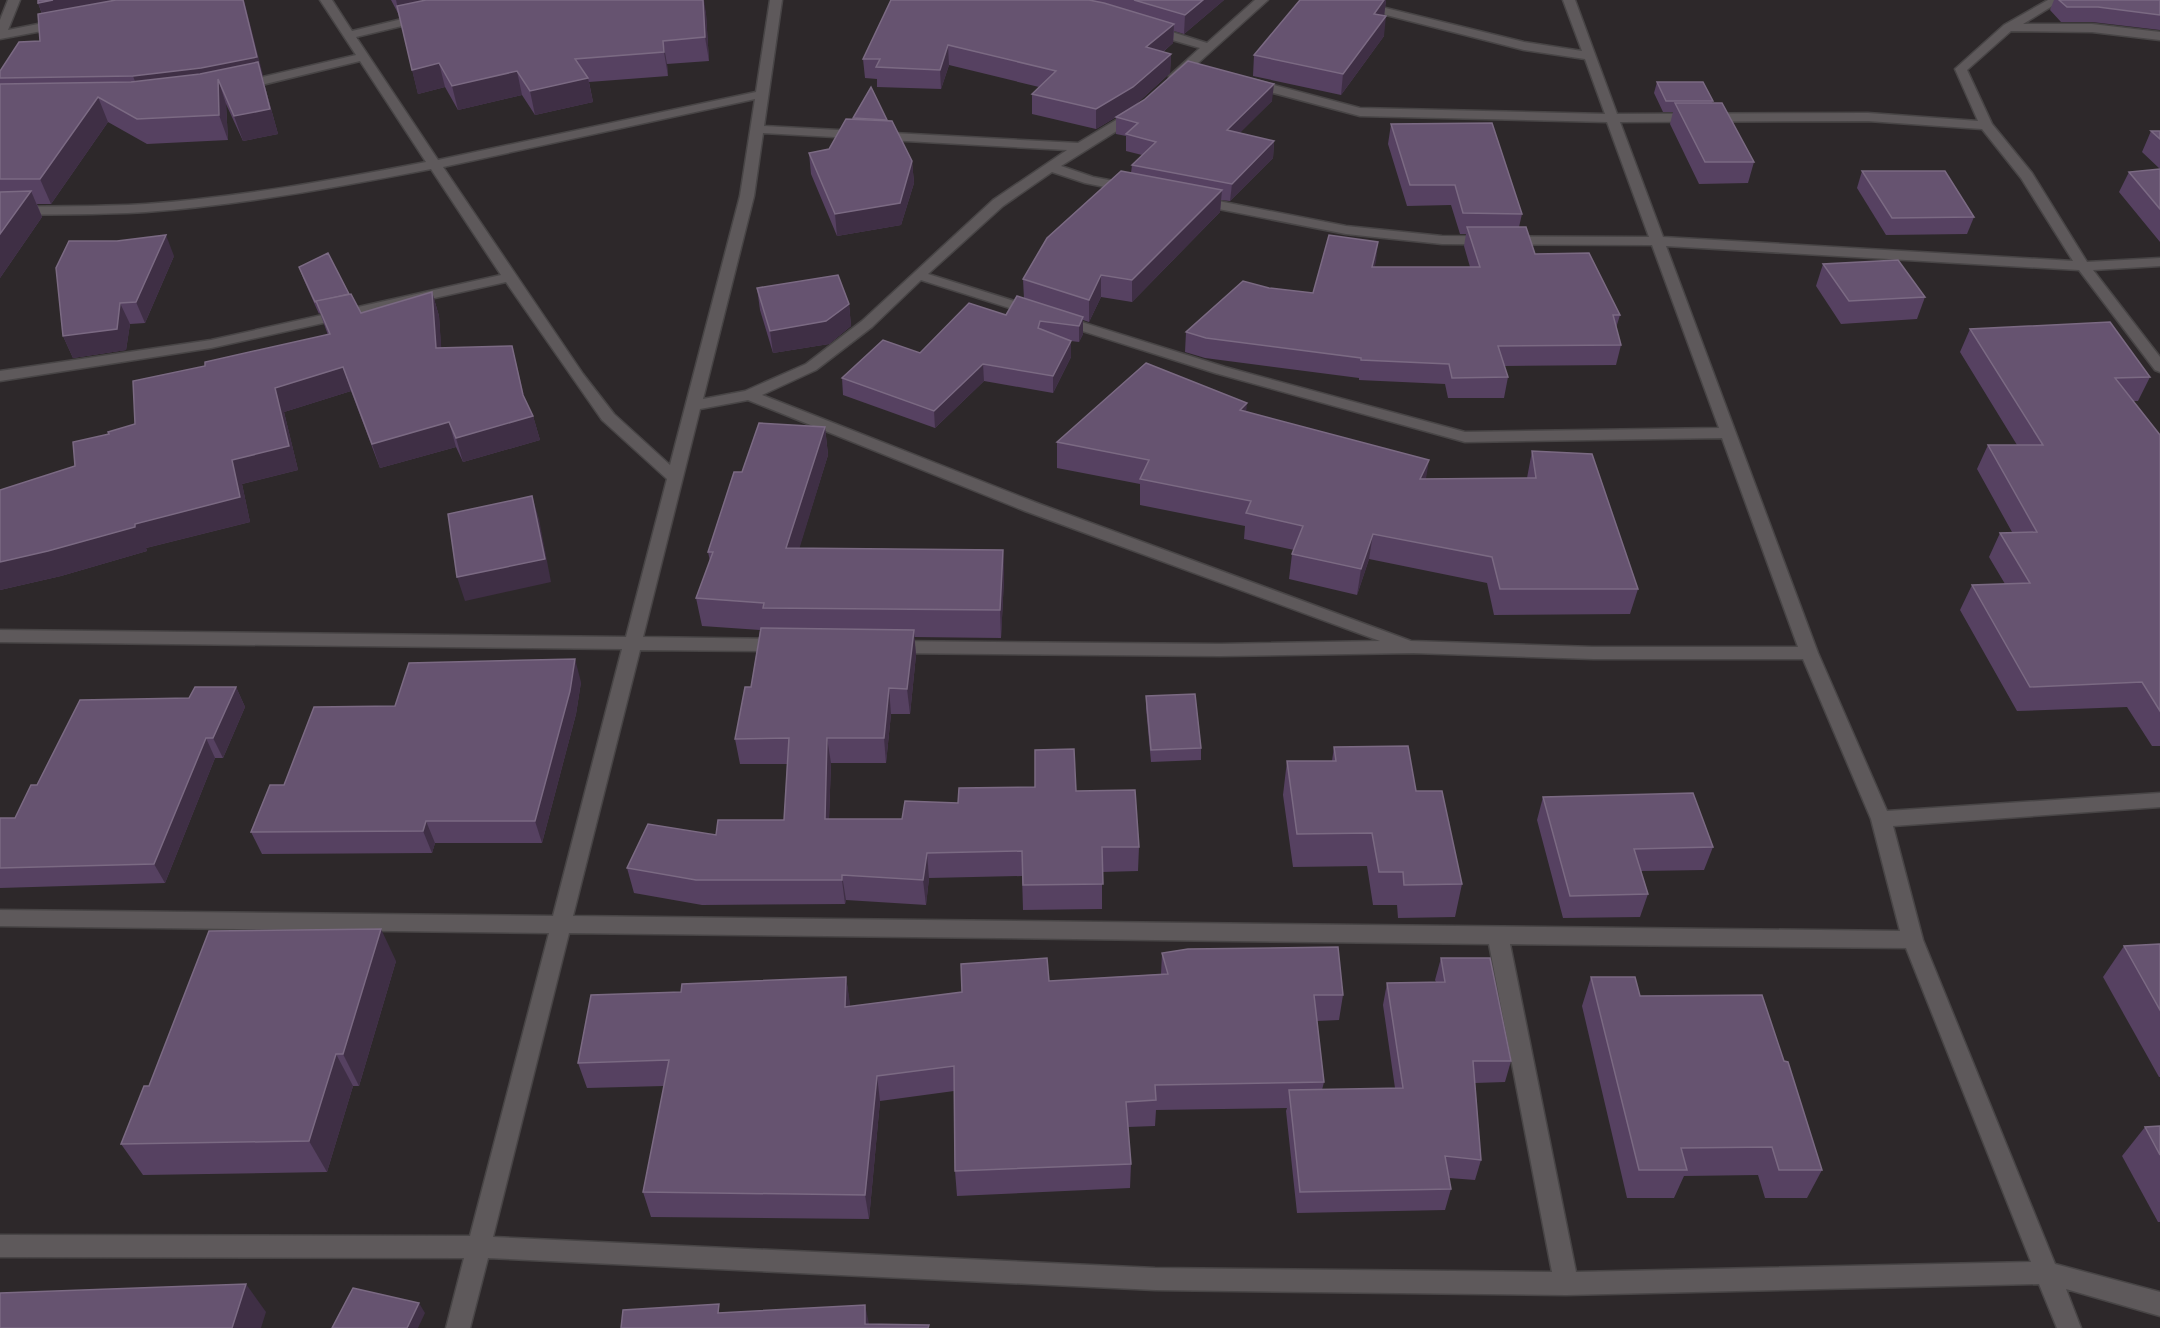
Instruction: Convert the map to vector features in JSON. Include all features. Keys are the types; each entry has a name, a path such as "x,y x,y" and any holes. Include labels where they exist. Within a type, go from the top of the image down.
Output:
{"street":[{"path":"0,35 14,0"},
{"path":"326,0 510,277 608,417 675,478"},
{"path":"458,1328 563,924 631,644 747,196 776,0"},
{"path":"1162,89 1192,68 1208,47 1262,0"},
{"path":"1339,0 1524,46 1591,56"},
{"path":"1569,0 1809,653 1881,819 1913,940 2069,1328"},
{"path":"2056,0 2008,27 1961,69 1986,125 2027,176 2083,266 2160,367"},
{"path":"348,35 438,15"},
{"path":"0,35 71,22"},
{"path":"1140,27 1208,47"},
{"path":"2008,27 2092,28 2160,36"},
{"path":"227,89 363,57"},
{"path":"1241,81 1360,112 1613,118 1868,117 1986,125"},
{"path":"0,211 165,206 229,199 435,166 762,94"},
{"path":"693,406 749,395 811,367 867,324 918,274 998,203 1146,104"},
{"path":"757,129 1080,147"},
{"path":"1051,167 1090,180 1148,191"},
{"path":"1183,198 1346,230 1442,240 1659,241 2083,266 2160,262"},
{"path":"918,274 1220,370 1465,437 1728,433"},
{"path":"0,376 211,344 510,277"},
{"path":"749,395 1030,507 1413,647"},
{"path":"0,636 796,645"},
{"path":"867,646 1220,650 1413,647 1593,653 1809,653"},
{"path":"1881,819 2160,800"},
{"path":"0,918 1913,940"},
{"path":"1498,936 1566,1284"},
{"path":"0,1246 479,1246 1155,1280 1566,1284 2047,1273 2160,1304"}],"building":[{"path":"116,0 243,0 257,57 201,68 133,76 0,78 0,71 19,42 40,41 38,14"},
{"path":"426,0 703,0 705,37 663,41 664,52 575,59 588,78 530,91 517,71 452,86 439,63 412,70 397,6"},
{"path":"891,0 1089,0 1174,24 1146,47 1171,54 1133,87 1096,109 1032,94 1056,71 948,45 940,70 876,67 880,59 863,59"},
{"path":"1134,0 1203,0 1185,15"},
{"path":"1300,0 1384,0 1374,14 1386,16 1343,74 1254,55"},
{"path":"2059,0 2160,0 2160,15 2098,7 2067,7"},
{"path":"1188,61 1274,84 1227,130 1274,141 1232,184 1132,165 1156,142 1126,134 1138,123 1116,117 1144,100"},
{"path":"258,62 270,109 234,116 218,79 219,115 137,119 98,97 40,179 0,179 0,84 131,82 200,74"},
{"path":"1657,82 1703,82 1713,101 1666,101"},
{"path":"871,87 887,120 853,118"},
{"path":"1675,103 1722,103 1754,162 1705,162"},
{"path":"846,119 892,121 912,161 900,203 835,214 809,153 829,149"},
{"path":"1492,123 1522,214 1463,213 1455,185 1410,185 1391,124"},
{"path":"2151,131 2160,131 2160,139"},
{"path":"2160,169 2160,209 2129,172"},
{"path":"1121,171 1222,190 1132,280 1101,275 1089,300 1023,279 1047,238"},
{"path":"1862,171 1945,171 1974,217 1892,218"},
{"path":"31,191 0,234 0,192"},
{"path":"1467,227 1526,227 1535,254 1589,253 1620,315 1613,315 1621,345 1498,346 1508,377 1452,378 1449,364 1361,360 1361,358 1206,338 1186,332 1243,281 1269,288 1313,293 1329,235 1378,242 1372,267 1480,267"},
{"path":"166,235 136,302 120,303 117,329 63,336 56,268 69,241 117,241"},
{"path":"328,253 349,294 315,302 299,267"},
{"path":"1898,260 1925,297 1849,301 1823,264"},
{"path":"838,275 849,304 826,321 770,331 757,288"},
{"path":"432,292 436,348 512,346 523,395 533,416 456,438 449,422 372,444 343,367 275,388 289,446 232,460 240,497 135,524 135,527 48,551 0,562 0,490 75,466 73,442 109,434 108,432 135,424 133,381 205,366 205,362 330,334 316,301 351,294 361,313"},
{"path":"1017,296 1083,317 1079,326 1040,321 1038,328 1071,341 1053,376 983,364 934,411 842,378 883,340 920,353 969,303 1006,315"},
{"path":"2110,322 2150,377 2115,378 2160,435 2160,711 2142,682 2030,687 1972,585 2030,583 2000,533 2037,532 1988,445 2043,445 1970,329"},
{"path":"1146,363 1247,403 1240,410 1429,460 1420,479 1536,478 1532,451 1592,454 1638,589 1500,589 1492,557 1373,534 1361,569 1292,554 1303,526 1246,513 1251,501 1140,479 1149,460 1057,442"},
{"path":"759,423 825,427 786,548 1003,550 1000,610 763,608 764,603 696,598 713,552 708,552 734,472 742,472"},
{"path":"532,496 545,559 457,577 448,514"},
{"path":"761,628 914,630 907,689 889,688 884,738 827,738 825,819 902,819 905,801 958,803 959,788 1035,787 1035,750 1074,749 1076,791 1135,790 1139,847 1102,847 1103,884 1023,885 1022,851 927,853 923,880 842,875 842,880 696,880 627,868 648,824 716,835 718,820 784,820 789,738 735,739 745,687 751,687"},
{"path":"575,659 570,691 535,821 426,821 423,831 251,832 270,785 284,785 314,707 395,706 409,663"},
{"path":"195,687 236,687 213,738 206,738 154,864 0,868 0,818 15,818 31,785 37,785 80,700 189,698"},
{"path":"1195,694 1201,748 1151,750 1146,696"},
{"path":"1408,746 1416,791 1442,791 1462,884 1404,885 1403,872 1379,872 1372,833 1297,834 1287,761 1336,761 1334,747"},
{"path":"1693,793 1713,847 1634,849 1648,894 1570,896 1543,797"},
{"path":"381,929 343,1054 336,1054 309,1141 121,1144 144,1086 149,1086 209,931"},
{"path":"2160,944 2160,1010 2124,946"},
{"path":"1338,947 1343,995 1314,995 1324,1082 1155,1085 1156,1100 1126,1102 1131,1164 955,1171 954,1066 877,1076 865,1195 643,1192 669,1060 578,1063 591,995 681,992 682,984 846,977 845,1007 962,992 961,964 1047,958 1049,981 1168,974 1162,953 1188,949"},
{"path":"1441,958 1490,958 1511,1061 1473,1061 1481,1160 1445,1156 1451,1189 1300,1192 1289,1090 1403,1088 1387,983 1445,982"},
{"path":"1591,977 1635,977 1640,996 1762,995 1784,1061 1788,1062 1822,1170 1779,1170 1772,1147 1681,1148 1687,1170 1639,1170"},
{"path":"2160,1126 2160,1155 2145,1127"},
{"path":"246,1284 232,1328 0,1328 0,1293"},
{"path":"353,1288 419,1303 407,1328 332,1328"},
{"path":"719,1304 718,1313 865,1305 865,1324 929,1325 928,1328 621,1328 623,1310"}]}
